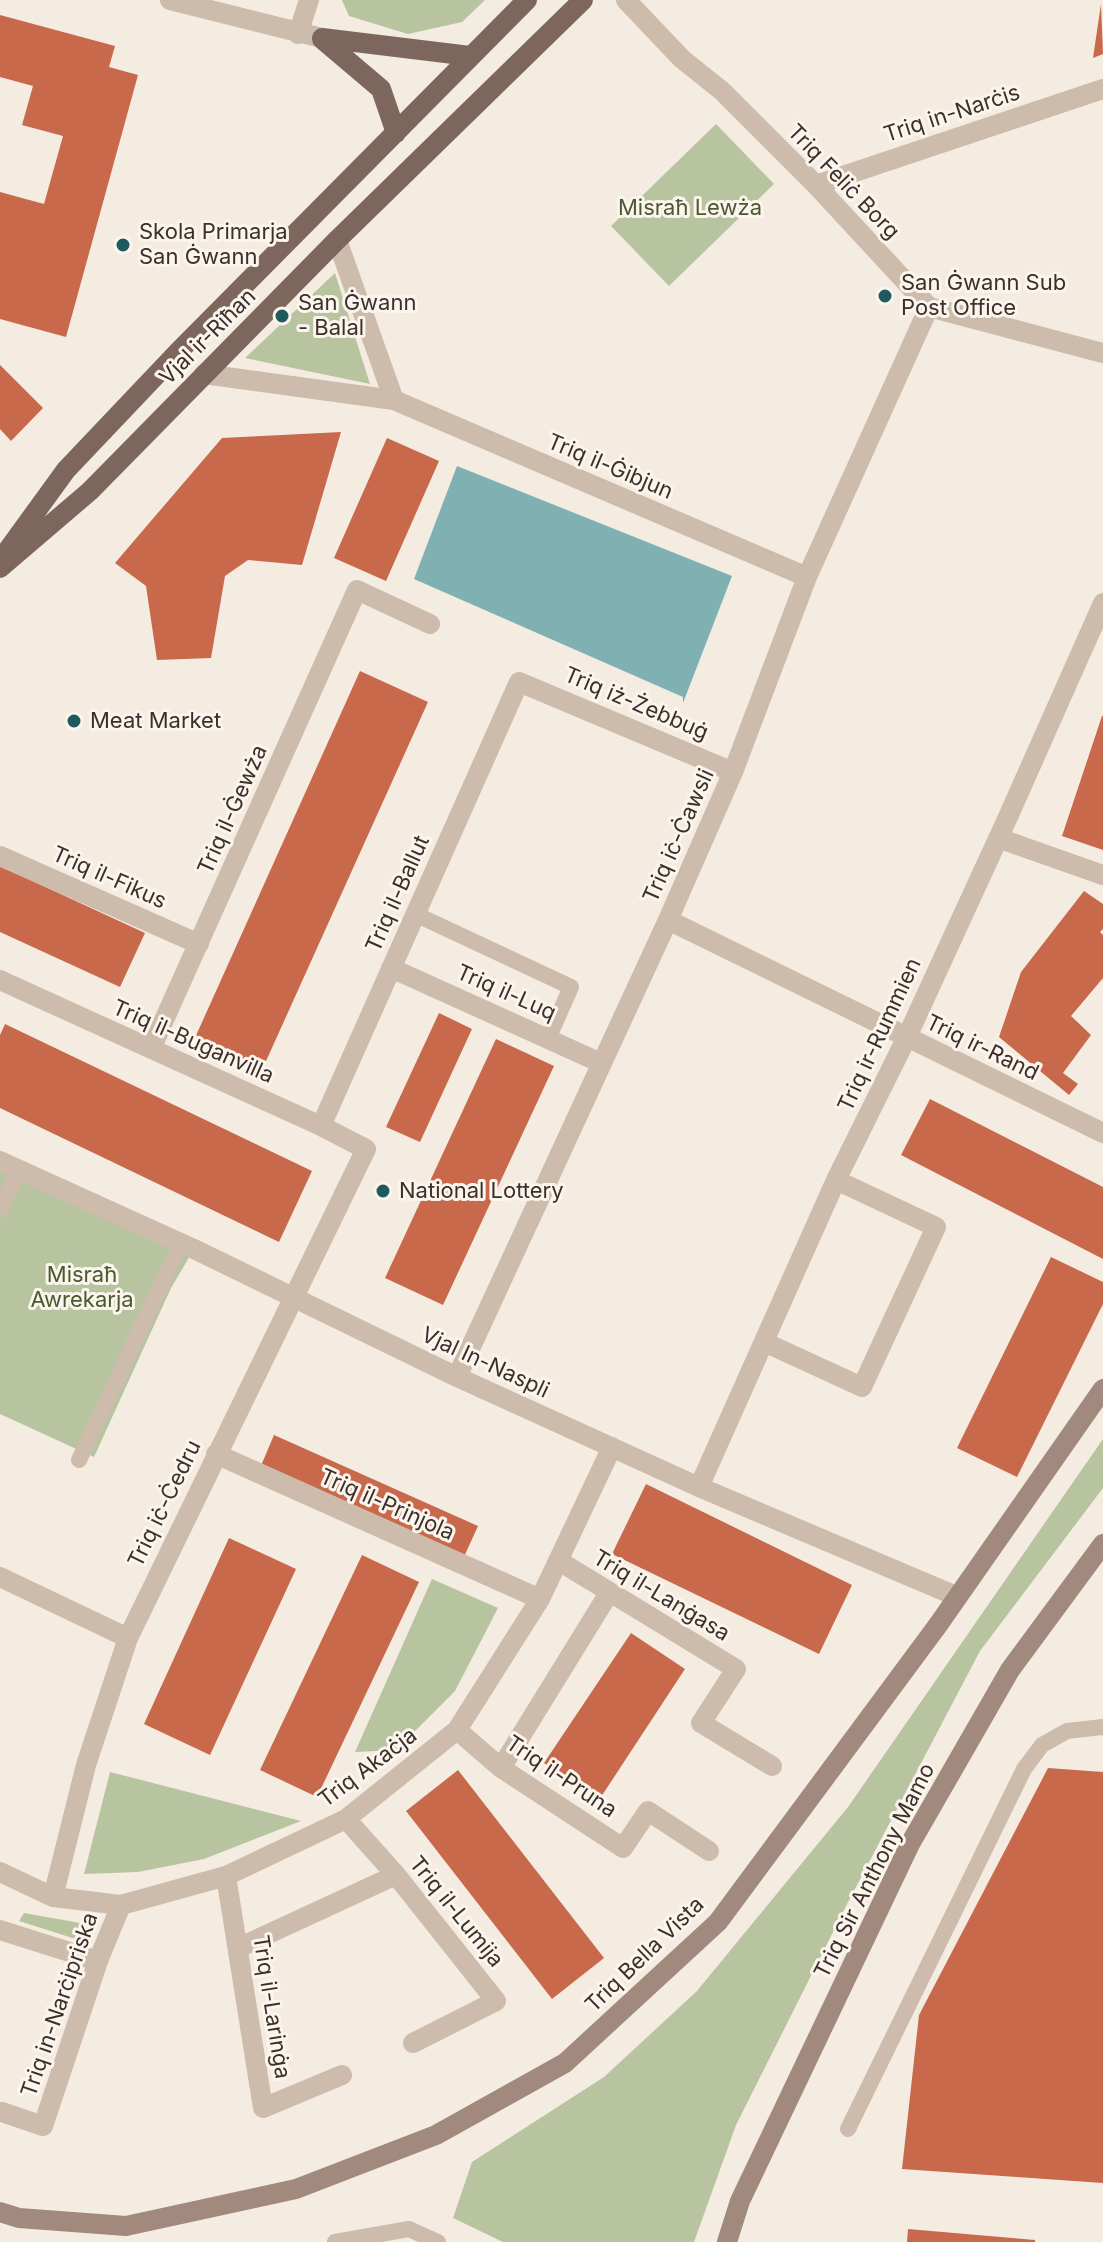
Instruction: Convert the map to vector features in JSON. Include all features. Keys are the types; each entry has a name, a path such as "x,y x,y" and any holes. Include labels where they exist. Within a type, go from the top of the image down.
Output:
{"main road":[{"name":"Vjal ir-Riħan","path":"0,560 66,470 179,351 527,0"},
{"name":"Vjal ir-Riħan","path":"0,568 90,491 337,240 583,0"},
{"path":"322,38 470,56"},
{"path":"322,38 381,89 396,133"},
{"name":"Triq Bella Vista","path":"0,2212 19,2218 126,2226 296,2189 436,2135 565,2063 718,1922 938,1625 1103,1389"},
{"name":"Triq Sir Anthony Mamo","path":"727,2242 740,2201 910,1844 1010,1670 1103,1544"}],"street":[{"path":"170,0 322,38"},
{"path":"298,34 309,0"},
{"name":"Triq Feliċ Borg","path":"626,0 682,59 722,91 816,185 929,307"},
{"name":"Triq in-Narċis","path":"816,185 1103,89"},
{"path":"337,240 394,400"},
{"path":"929,307 1103,353"},
{"name":"Triq iċ-Ċawsli","path":"457,1377 668,920 733,772 807,577 929,307"},
{"name":"Triq il-Ġibjun","path":"204,374 394,400 807,577"},
{"name":"Triq il-Ġewża","path":"151,1049 357,590 430,624"},
{"name":"Triq ir-Rummien","path":"699,1487 836,1180 906,1039 1103,603"},
{"name":"Triq iż-Żebbuġ","path":"519,682 733,772"},
{"name":"Triq il-Ballut","path":"321,1126 519,682"},
{"path":"998,838 1103,875"},
{"name":"Triq il-Fikus","path":"0,856 199,944"},
{"name":"Triq ir-Rand","path":"668,920 1103,1133"},
{"name":"Triq il-Luq","path":"391,968 601,1063"},
{"name":"Triq il-Buganvilla","path":"0,980 366,1149"},
{"name":"Triq iċ-Ċedru","path":"53,1897 86,1765 128,1638 366,1149"},
{"name":"Vjal In-Naspli","path":"9,1165 181,1243 457,1377 699,1487 956,1596"},
{"path":"764,1342 862,1387 936,1227 836,1180"},
{"name":"Triq Akaċja","path":"0,1872 53,1897 121,1905 226,1876 346,1819 457,1730 540,1599 612,1447"},
{"name":"Triq il-Prinjola","path":"216,1454 540,1599"},
{"name":"Triq il-Lanġasa","path":"559,1561 736,1669 701,1723 772,1766"},
{"path":"0,1577 128,1638"},
{"path":"501,1768 609,1593"},
{"name":"Triq il-Pruna","path":"457,1730 501,1768 623,1848 648,1811 709,1851"},
{"name":"Triq il-Lumija","path":"346,1819 396,1875 496,2001 413,2043"},
{"path":"238,1948 396,1875"},
{"name":"Triq il-Larinġa","path":"226,1876 263,2108 342,2075"},
{"name":"Triq in-Narċipriska","path":"2,2112 43,2126 98,1961 121,1905"},
{"path":"0,1930 98,1961"}],"lane":[{"path":"415,914 571,987 548,1039"},
{"path":"0,1210 9,1165"},
{"path":"79,1460 181,1243"},
{"path":"848,2129 1024,1769 1042,1745 1067,1731 1103,1727"},
{"path":"335,2242 409,2229 438,2242"}],"green space":[{"path":"342,0 485,0 462,22 408,34 349,16"},
{"name":"Misraħ Lewża","path":"716,124 774,184 669,286 611,226"},
{"path":"335,273 370,384 245,358"},
{"name":"Misraħ Awrekarja","path":"0,1168 194,1249 171,1288 94,1457 0,1414"},
{"path":"1103,1439 1103,1488 980,1651 847,1904 736,2125 694,2242 503,2242 453,2218 472,2162 604,2077 697,1991 848,1807"},
{"path":"432,1579 498,1608 455,1691 396,1750 355,1752"},
{"path":"110,1772 301,1821 204,1859 138,1872 84,1874"},
{"path":"24,1913 80,1923 82,1941 19,1921"}],"water":[{"path":"457,466 732,576 683,703 683,697 414,579"}],"building":[{"path":"1101,4 1103,54 1093,58"},
{"path":"0,15 115,46 109,67 138,75 66,337 0,319 0,192 44,204 63,136 22,125 33,86 0,77"},
{"path":"0,365 43,408 11,441 0,429"},
{"path":"341,432 302,565 248,560 225,576 211,658 157,660 146,586 115,563 222,438"},
{"path":"387,438 439,461 386,581 334,558"},
{"path":"360,671 428,702 262,1070 194,1040"},
{"path":"1103,716 1103,850 1062,836"},
{"path":"0,866 145,933 120,987 0,932"},
{"path":"1084,891 1103,904 1103,929 1100,932 1103,935 1103,978 1071,1016 1091,1035 1063,1073 1078,1084 1069,1095 999,1037 1021,972"},
{"path":"439,1013 472,1029 420,1142 386,1127"},
{"path":"5,1024 312,1171 279,1242 0,1108 0,1035"},
{"path":"496,1039 554,1066 443,1305 385,1278"},
{"path":"930,1099 1103,1187 1103,1259 901,1155"},
{"path":"1051,1257 1103,1282 1103,1304 1017,1477 957,1448"},
{"path":"274,1435 478,1526 463,1559 260,1468"},
{"path":"646,1484 852,1585 819,1654 612,1554"},
{"path":"229,1538 296,1569 210,1755 144,1724"},
{"path":"362,1555 419,1582 317,1797 260,1770"},
{"path":"631,1633 685,1669 599,1800 544,1763"},
{"path":"1048,1768 1103,1772 1103,2183 902,2169 919,2015"},
{"path":"458,1770 604,1958 552,1999 406,1811"},
{"path":"908,2229 1035,2240 1035,2242 907,2242"}],"place":[{"name":"Skola Primarja San Ġwann","path":"123,245"},
{"name":"San Ġwann Sub Post Office","path":"885,296"},
{"name":"San Ġwann - Balal","path":"282,316"},
{"name":"Meat Market","path":"74,721"},
{"name":"National Lottery","path":"383,1191"}]}
